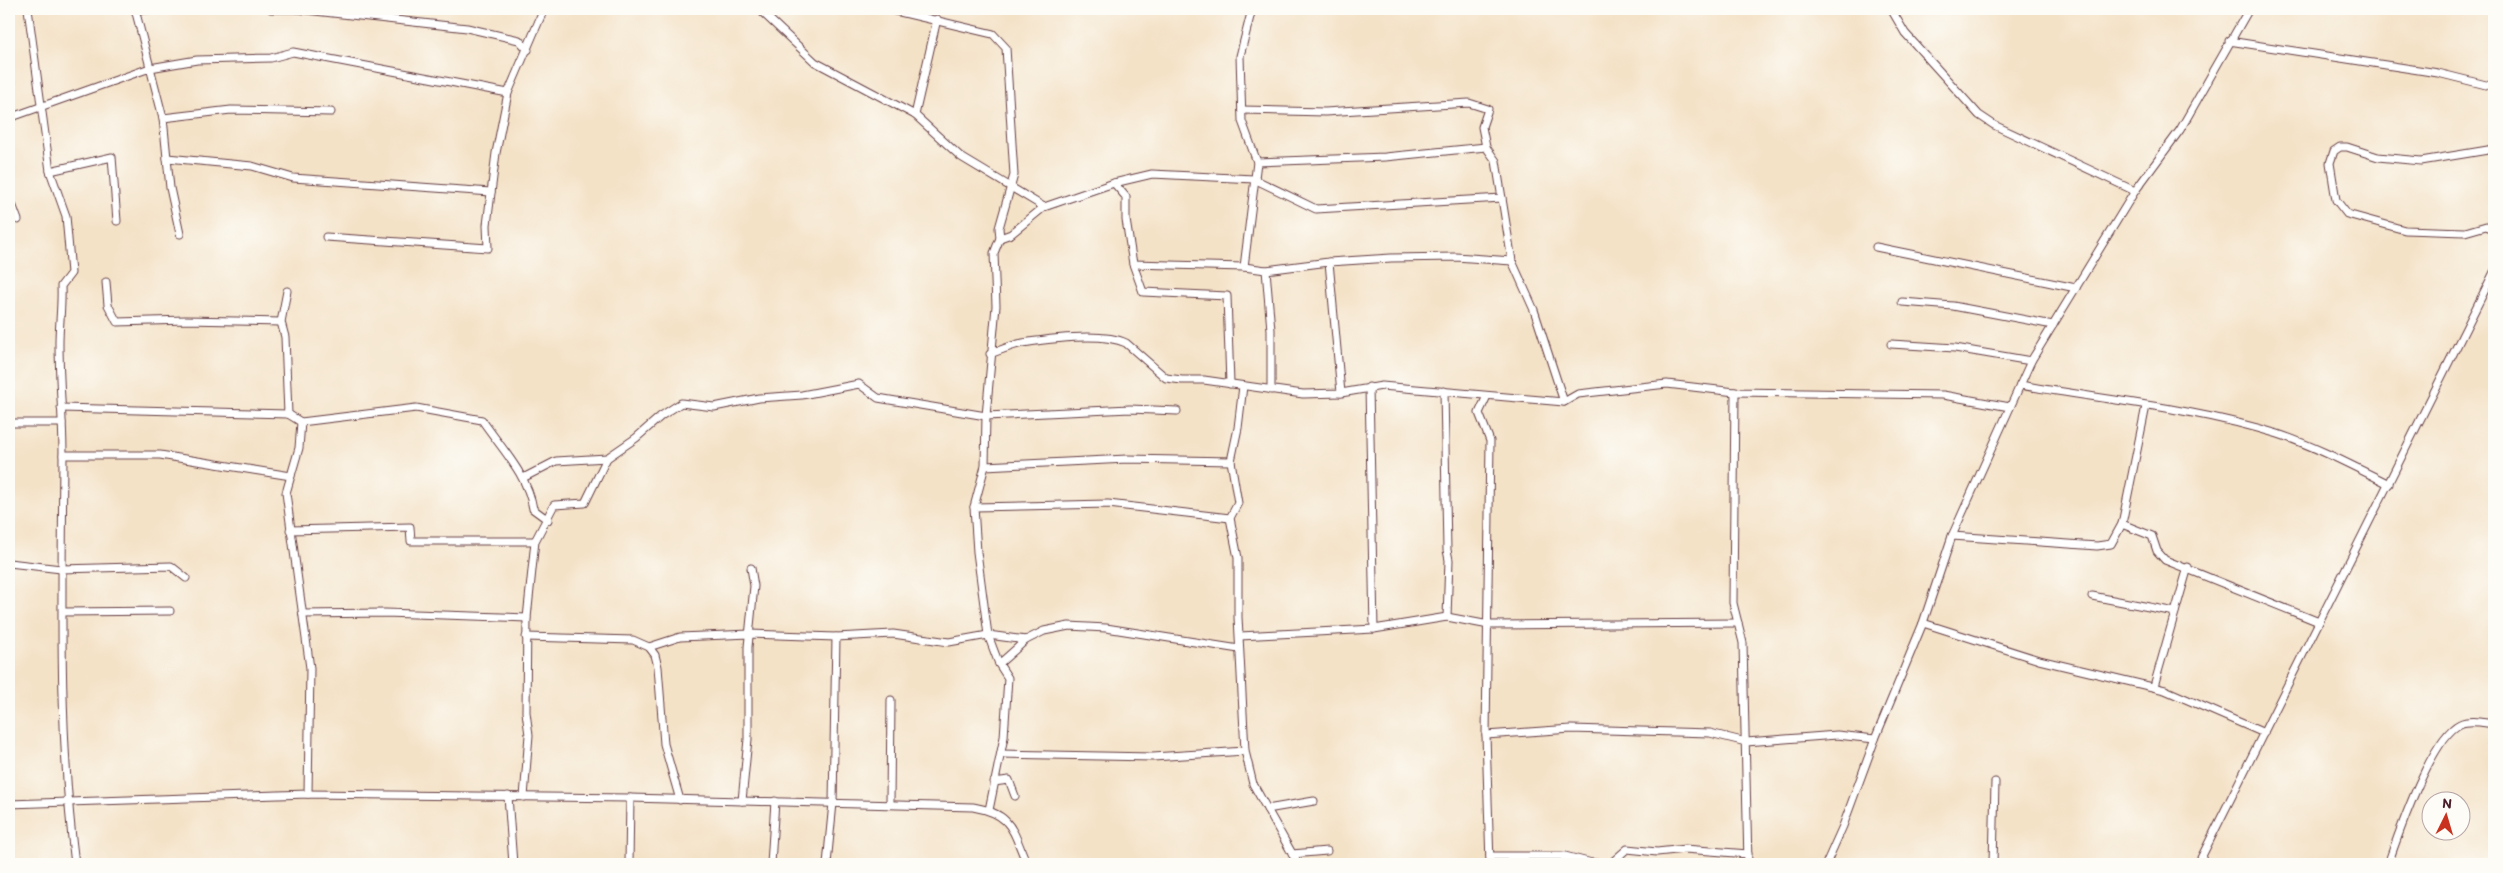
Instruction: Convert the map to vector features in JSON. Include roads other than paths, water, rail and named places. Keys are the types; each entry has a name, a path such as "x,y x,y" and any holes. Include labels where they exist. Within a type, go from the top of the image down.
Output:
{"street":[{"path":"28,9 50,171 66,216 71,268 71,273 61,286 62,317 59,340 63,455 61,569 68,801 75,864"},
{"path":"168,9 136,9 163,118 167,158 180,234"},
{"path":"271,9 297,9 380,18 388,21 467,28 518,40 528,50"},
{"path":"380,9 380,18"},
{"path":"326,237 488,248 491,192 508,93 544,9"},
{"path":"761,9 815,62 916,115 961,157 1044,207"},
{"path":"887,9 937,19 993,34 1006,48 1014,175 999,228 1000,238 994,253 996,306 990,354 985,466 974,507 977,552 988,635 999,664 1008,678 1004,737 989,810"},
{"path":"1244,267 1257,162 1242,121 1240,56 1252,9"},
{"path":"1891,9 1905,33 1979,115 1994,125 2135,191"},
{"path":"1826,864 1843,826 1875,739 1923,624 1952,536 2031,360 2135,191 2180,130 2229,41 2249,9"},
{"path":"916,115 937,19"},
{"path":"2229,41 2438,73 2494,87"},
{"path":"9,118 150,68 197,60 271,58 293,52 508,93"},
{"path":"1242,110 1325,112 1469,103 1488,109 1482,127 1486,147 1496,162 1512,261 1534,310 1564,402"},
{"path":"163,118 231,110 331,112"},
{"path":"1257,162 1385,157 1486,147"},
{"path":"2494,150 2421,161 2378,157 2348,147 2340,147 2334,151 2330,164 2336,200 2346,214 2405,230 2465,232 2486,226 2494,229"},
{"path":"50,171 112,157 117,221"},
{"path":"167,158 252,166 293,178 491,192"},
{"path":"1000,238 1011,234 1044,207 1114,182 1152,174 1254,179 1316,208 1502,198"},
{"path":"1114,182 1126,197 1126,220 1133,264 1143,292 1227,296 1230,384"},
{"path":"9,196 18,220"},
{"path":"1876,247 2076,288"},
{"path":"1133,264 1244,267 1266,270 1329,262 1456,257 1512,261"},
{"path":"1329,262 1341,393"},
{"path":"1266,270 1271,390"},
{"path":"2198,864 2494,272"},
{"path":"106,282 108,305 117,322 186,320 281,322"},
{"path":"287,291 281,322 285,337 288,414"},
{"path":"1902,302 1954,306 2053,325"},
{"path":"990,354 1022,343 1096,338 1119,339 1166,378 1304,394 1341,393 1369,387 1444,391 1564,402 1578,394 1667,384 1736,392 1943,395 2010,406"},
{"path":"1891,344 1954,348 2031,360"},
{"path":"524,797 528,736 526,712 526,637 535,541 548,520 554,505 584,503 607,458 681,403 714,408 759,398 802,395 859,384 878,398 986,416 1130,410 1177,411"},
{"path":"2020,385 2198,413 2276,434 2312,446 2389,484"},
{"path":"1243,386 1231,461 1238,503 1230,518 1238,558 1240,649 1246,751 1253,784 1298,864"},
{"path":"1369,387 1374,629"},
{"path":"1444,391 1447,550 1449,560 1447,617"},
{"path":"1736,392 1733,603 1743,643 1748,864"},
{"path":"1486,396 1479,413 1490,441 1489,625 1486,735 1490,860 1565,856 1592,863 1610,864 1627,849 1658,852 1685,849 1748,854"},
{"path":"1952,536 2097,546 2112,544 2122,524 2146,406"},
{"path":"61,408 288,414 301,422 416,408 482,420 524,478 531,494 533,509 548,520"},
{"path":"9,422 62,423"},
{"path":"301,422 299,448 286,493 310,668 308,794"},
{"path":"63,455 160,455 292,476"},
{"path":"524,478 556,460 607,458"},
{"path":"985,466 1127,460 1231,461"},
{"path":"974,507 1108,504 1230,518"},
{"path":"2122,524 2152,536 2160,556 2270,604 2319,622"},
{"path":"290,530 410,527 411,541 535,541"},
{"path":"9,563 61,569 171,566 186,578"},
{"path":"2154,686 2188,567"},
{"path":"742,801 748,739 748,647 754,586 751,568"},
{"path":"2092,596 2175,612"},
{"path":"63,612 170,610"},
{"path":"303,614 385,613 527,618"},
{"path":"1240,636 1374,629 1447,617 1489,625 1738,622"},
{"path":"1923,624 2040,660 2154,686 2264,733"},
{"path":"999,664 1026,640 1044,631 1069,626 1106,628 1240,649"},
{"path":"649,647 680,637 750,634 836,637 893,634 949,642 988,635 1026,640"},
{"path":"526,637 633,640 649,647 655,655 658,667 664,744 680,800"},
{"path":"827,864 833,803 836,637"},
{"path":"890,804 891,700"},
{"path":"2388,864 2421,779 2452,729 2461,723 2494,724"},
{"path":"1486,735 1570,729 1710,733 1746,742 1838,735 1875,739"},
{"path":"1001,754 1153,757 1246,751"},
{"path":"994,782 1010,780 1016,796"},
{"path":"1993,864 1995,782"},
{"path":"9,804 308,794 630,798 972,807 1000,814 1008,823 1027,864"},
{"path":"508,796 512,864"},
{"path":"629,864 630,798"},
{"path":"1267,809 1314,800"},
{"path":"771,864 775,801"},
{"path":"1292,854 1327,851"},
{"path":"1564,864 1565,856"}]}
